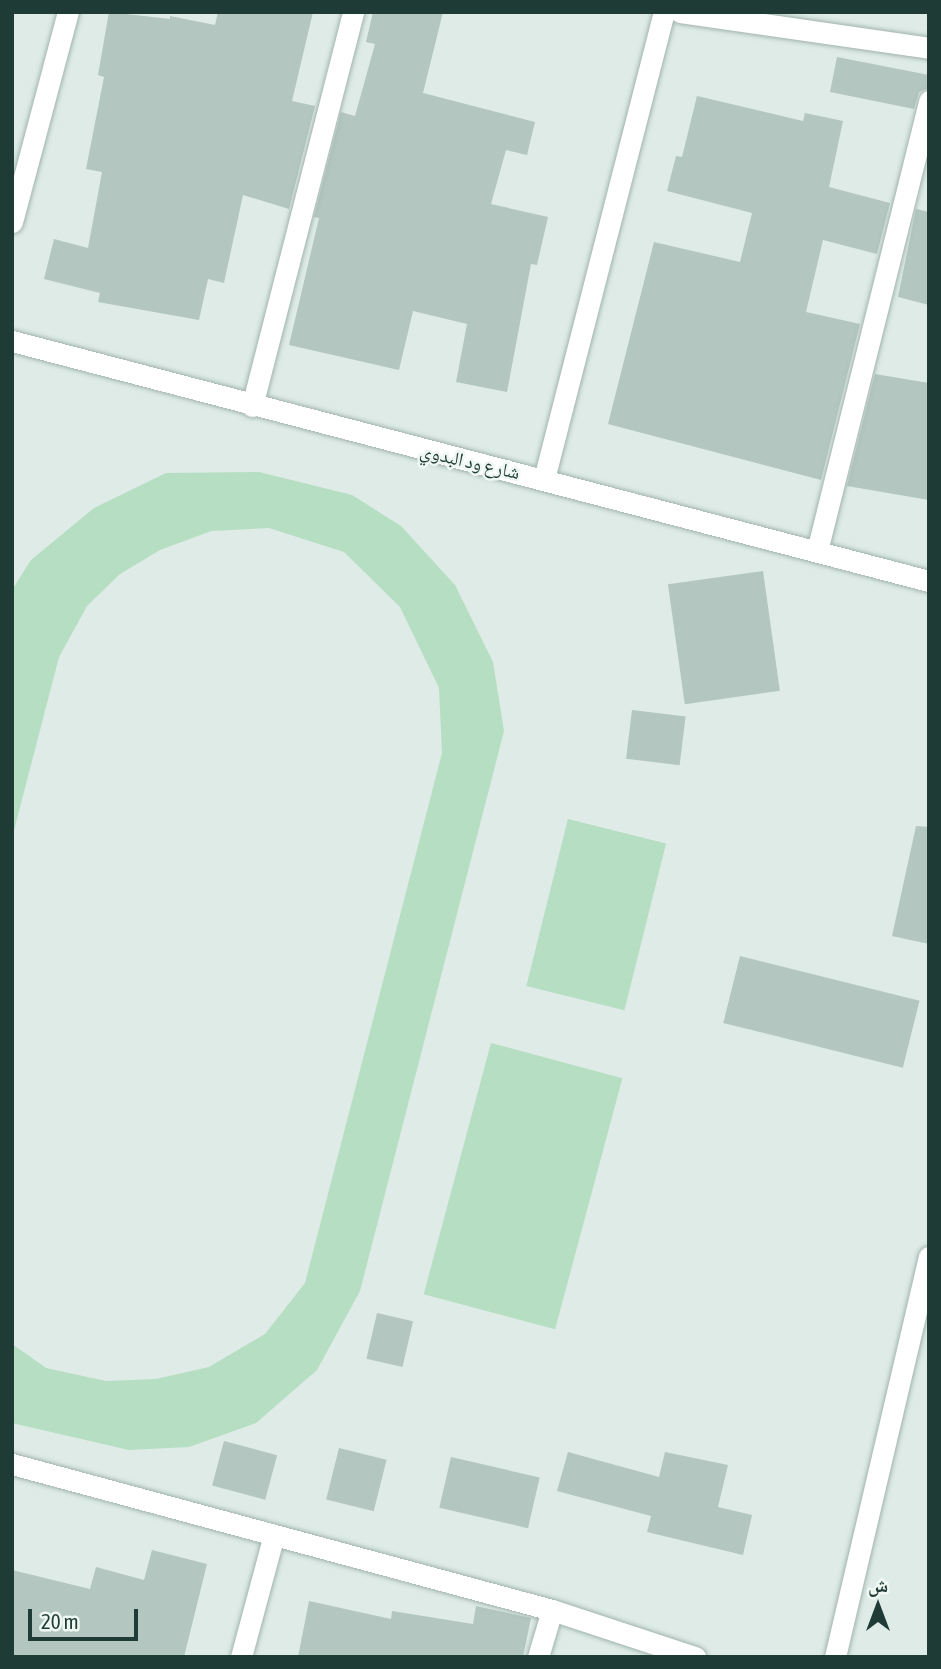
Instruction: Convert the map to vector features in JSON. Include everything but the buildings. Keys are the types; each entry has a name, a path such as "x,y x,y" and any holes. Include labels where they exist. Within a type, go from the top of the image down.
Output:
{"street":[{"path":"12,222 68,12"},
{"path":"252,406 353,12"},
{"path":"544,479 664,12"},
{"path":"680,12 929,48"},
{"path":"817,551 929,101"},
{"name":"شارع ود البدوي","path":"12,341 252,406 544,479 929,581"},
{"path":"835,1657 929,1257"},
{"path":"12,1464 273,1538 552,1610 695,1657"},
{"path":"241,1657 273,1538"},
{"path":"538,1657 552,1610"}],"green space":[{"path":"259,472 352,495 401,526 455,585 493,662 504,731 360,1291 317,1370 256,1423 189,1447 129,1450 12,1423 12,1344 46,1368 106,1381 156,1379 209,1367 265,1334 305,1283 442,753 439,688 400,607 344,552 269,528 211,531 160,550 120,574 87,606 59,657 12,838 12,590 31,560 94,508 166,473"},
{"path":"568,819 666,843 624,1010 526,986"},
{"path":"491,1043 622,1078 555,1329 424,1294"}]}
